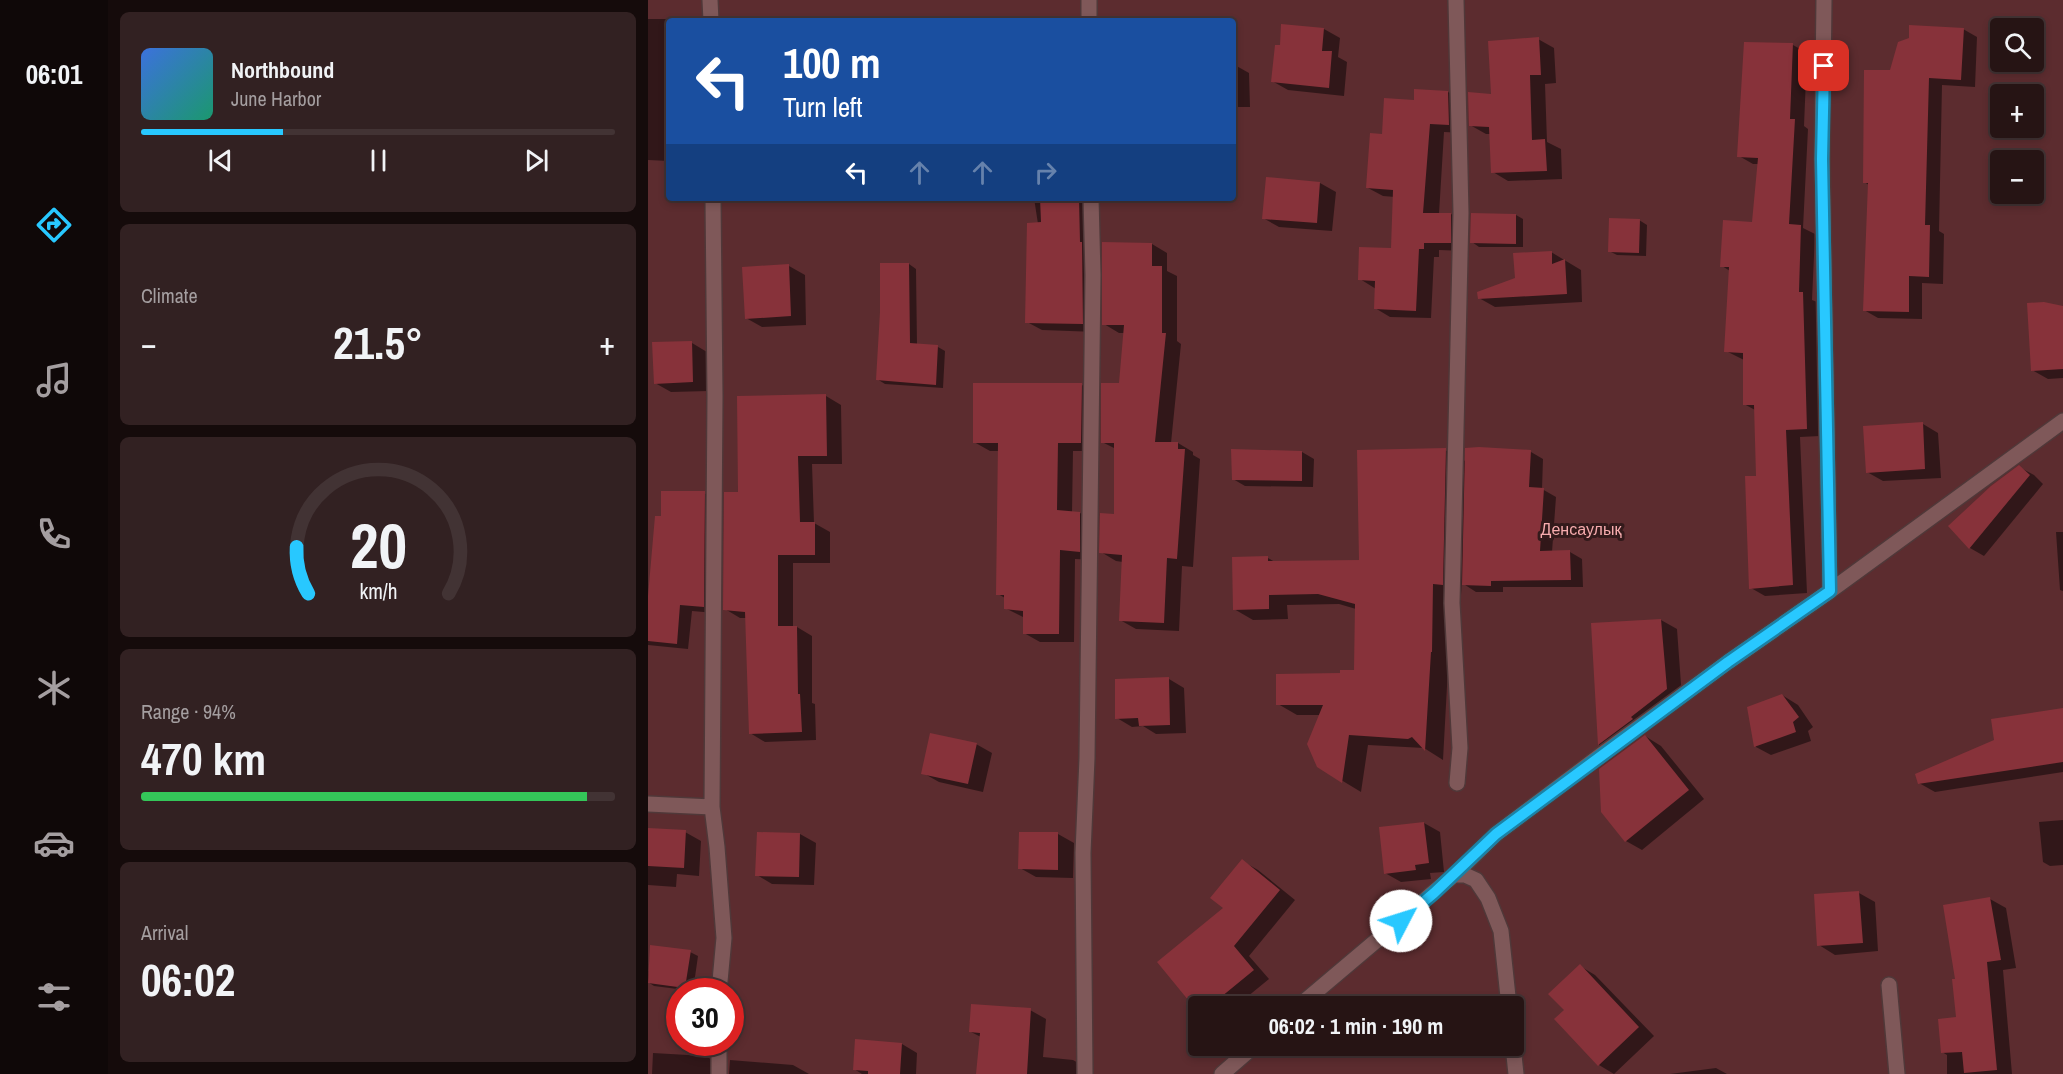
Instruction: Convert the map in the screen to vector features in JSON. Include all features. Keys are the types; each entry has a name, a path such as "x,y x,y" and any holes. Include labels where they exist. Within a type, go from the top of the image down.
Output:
{"street":[{"path":"710,0 711,18"},
{"path":"1089,0 1089,18"},
{"path":"1456,0 1461,213 1452,603 1460,748 1457,783"},
{"path":"1824,0 1822,159 1830,591"},
{"path":"713,201 715,408 712,807 723,938 720,978"},
{"path":"1085,1074 1083,853 1087,758 1090,532 1091,201"},
{"path":"1311,996 1454,875 1496,834 1728,662 1830,591 2063,421"},
{"path":"648,804 712,807"},
{"path":"1454,875 1465,874 1476,880 1488,898 1501,931 1508,996"},
{"path":"1888,985 1897,1074"},
{"path":"719,1056 719,1074"},
{"path":"1222,1074 1243,1056"},
{"path":"1514,1056 1516,1074"}],"green space":[{"name":"Денсаулық","path":"648,0 2063,0 2063,1074 648,1074"}],"building":[{"path":"1281,24 1324,28 1322,51 1332,51 1329,88 1271,82 1275,45 1280,45"},
{"path":"1909,25 1964,28 1961,80 1929,78 1925,225 1930,225 1929,277 1909,276 1909,312 1863,311 1868,183 1863,183 1864,70 1890,70 1898,42 1909,38"},
{"path":"1539,37 1541,75 1530,75 1532,140 1545,139 1547,171 1491,173 1489,127 1469,126 1468,92 1491,94 1488,41"},
{"path":"1744,42 1793,43 1790,119 1795,119 1789,224 1801,225 1799,292 1803,292 1807,429 1786,430 1793,585 1749,589 1745,476 1756,476 1754,405 1743,405 1743,353 1724,352 1729,267 1720,267 1723,220 1752,222 1758,158 1737,157"},
{"path":"1414,89 1448,91 1449,125 1430,124 1423,213 1451,213 1451,243 1424,243 1424,249 1419,249 1416,311 1374,309 1375,281 1358,280 1359,247 1391,248 1393,190 1366,188 1370,133 1382,134 1384,98 1414,100"},
{"path":"1266,177 1320,182 1317,223 1262,219"},
{"path":"1040,201 1079,201 1083,324 1025,323 1027,223 1041,222"},
{"path":"1471,213 1516,214 1516,244 1470,243"},
{"path":"1609,218 1640,219 1639,253 1608,252"},
{"path":"1102,242 1152,243 1152,266 1162,266 1162,333 1166,333 1155,442 1178,442 1178,449 1185,449 1177,559 1167,558 1164,623 1119,621 1122,555 1099,553 1100,513 1114,514 1114,443 1101,443 1101,383 1119,383 1124,325 1102,325"},
{"path":"1552,251 1552,264 1565,259 1567,294 1478,299 1477,292 1515,278 1513,253"},
{"path":"880,263 909,263 910,343 938,345 936,385 876,380"},
{"path":"789,264 791,316 745,319 742,267"},
{"path":"2044,302 2063,306 2063,369 2031,371 2027,303"},
{"path":"692,341 693,382 654,384 652,342"},
{"path":"973,383 1082,383 1081,443 1058,443 1057,510 1080,512 1080,552 1060,550 1059,634 1023,634 1023,611 1004,609 1004,595 996,595 998,443 973,443"},
{"path":"826,394 827,456 798,456 800,522 815,522 815,555 778,555 778,626 797,626 798,694 800,694 802,732 749,734 745,612 723,610 724,492 738,492 737,396"},
{"path":"1923,422 1925,469 1866,473 1863,426"},
{"path":"1446,448 1443,585 1433,584 1432,652 1425,751 1412,737 1408,739 1349,735 1342,783 1317,767 1307,744 1323,705 1276,705 1276,674 1340,673 1340,670 1354,670 1355,604 1318,594 1269,595 1269,609 1233,610 1232,557 1268,556 1268,561 1359,560 1357,450"},
{"path":"1465,448 1531,450 1529,487 1544,488 1540,551 1570,550 1571,580 1491,581 1491,586 1462,585"},
{"path":"1231,449 1302,451 1302,481 1232,480"},
{"path":"2019,465 2030,475 1969,549 1948,526 1991,486"},
{"path":"661,491 705,491 704,607 680,605 677,644 648,641 648,596 655,516 661,516"},
{"path":"1661,619 1667,689 1631,717 1633,719 1598,745 1591,623"},
{"path":"1169,677 1170,725 1139,726 1138,718 1115,719 1115,679"},
{"path":"1782,694 1799,717 1793,722 1796,732 1754,747 1747,707"},
{"path":"2063,708 2063,762 1918,784 1915,774 1994,740 1991,719"},
{"path":"930,733 977,743 968,784 921,774"},
{"path":"1645,735 1689,790 1625,842 1601,812 1599,769"},
{"path":"1424,822 1429,863 1415,865 1416,870 1384,874 1379,827"},
{"path":"648,828 686,830 684,868 648,866"},
{"path":"757,832 800,833 799,877 755,876"},
{"path":"1019,832 1058,832 1058,870 1018,869"},
{"path":"1242,859 1280,890 1234,946 1254,970 1222,996 1188,996 1188,1000 1157,962 1223,908 1210,898"},
{"path":"1859,891 1863,943 1817,946 1814,894"},
{"path":"1990,897 2001,960 1987,962 1997,1070 1964,1073 1962,1052 1941,1053 1938,1019 1956,1017 1952,979 1955,979 1943,905"},
{"path":"650,945 691,950 687,978 666,978 666,985 648,983"},
{"path":"1580,964 1639,1027 1598,1066 1554,1019 1564,1010 1548,994"},
{"path":"971,1004 1031,1008 1027,1074 976,1074 980,1033 969,1032"},
{"path":"855,1039 902,1043 900,1074 868,1074 868,1071 853,1070"}],"route":[{"path":"1401,921 1496,834 1601,754 1830,591 1822,159 1824,66"}]}
